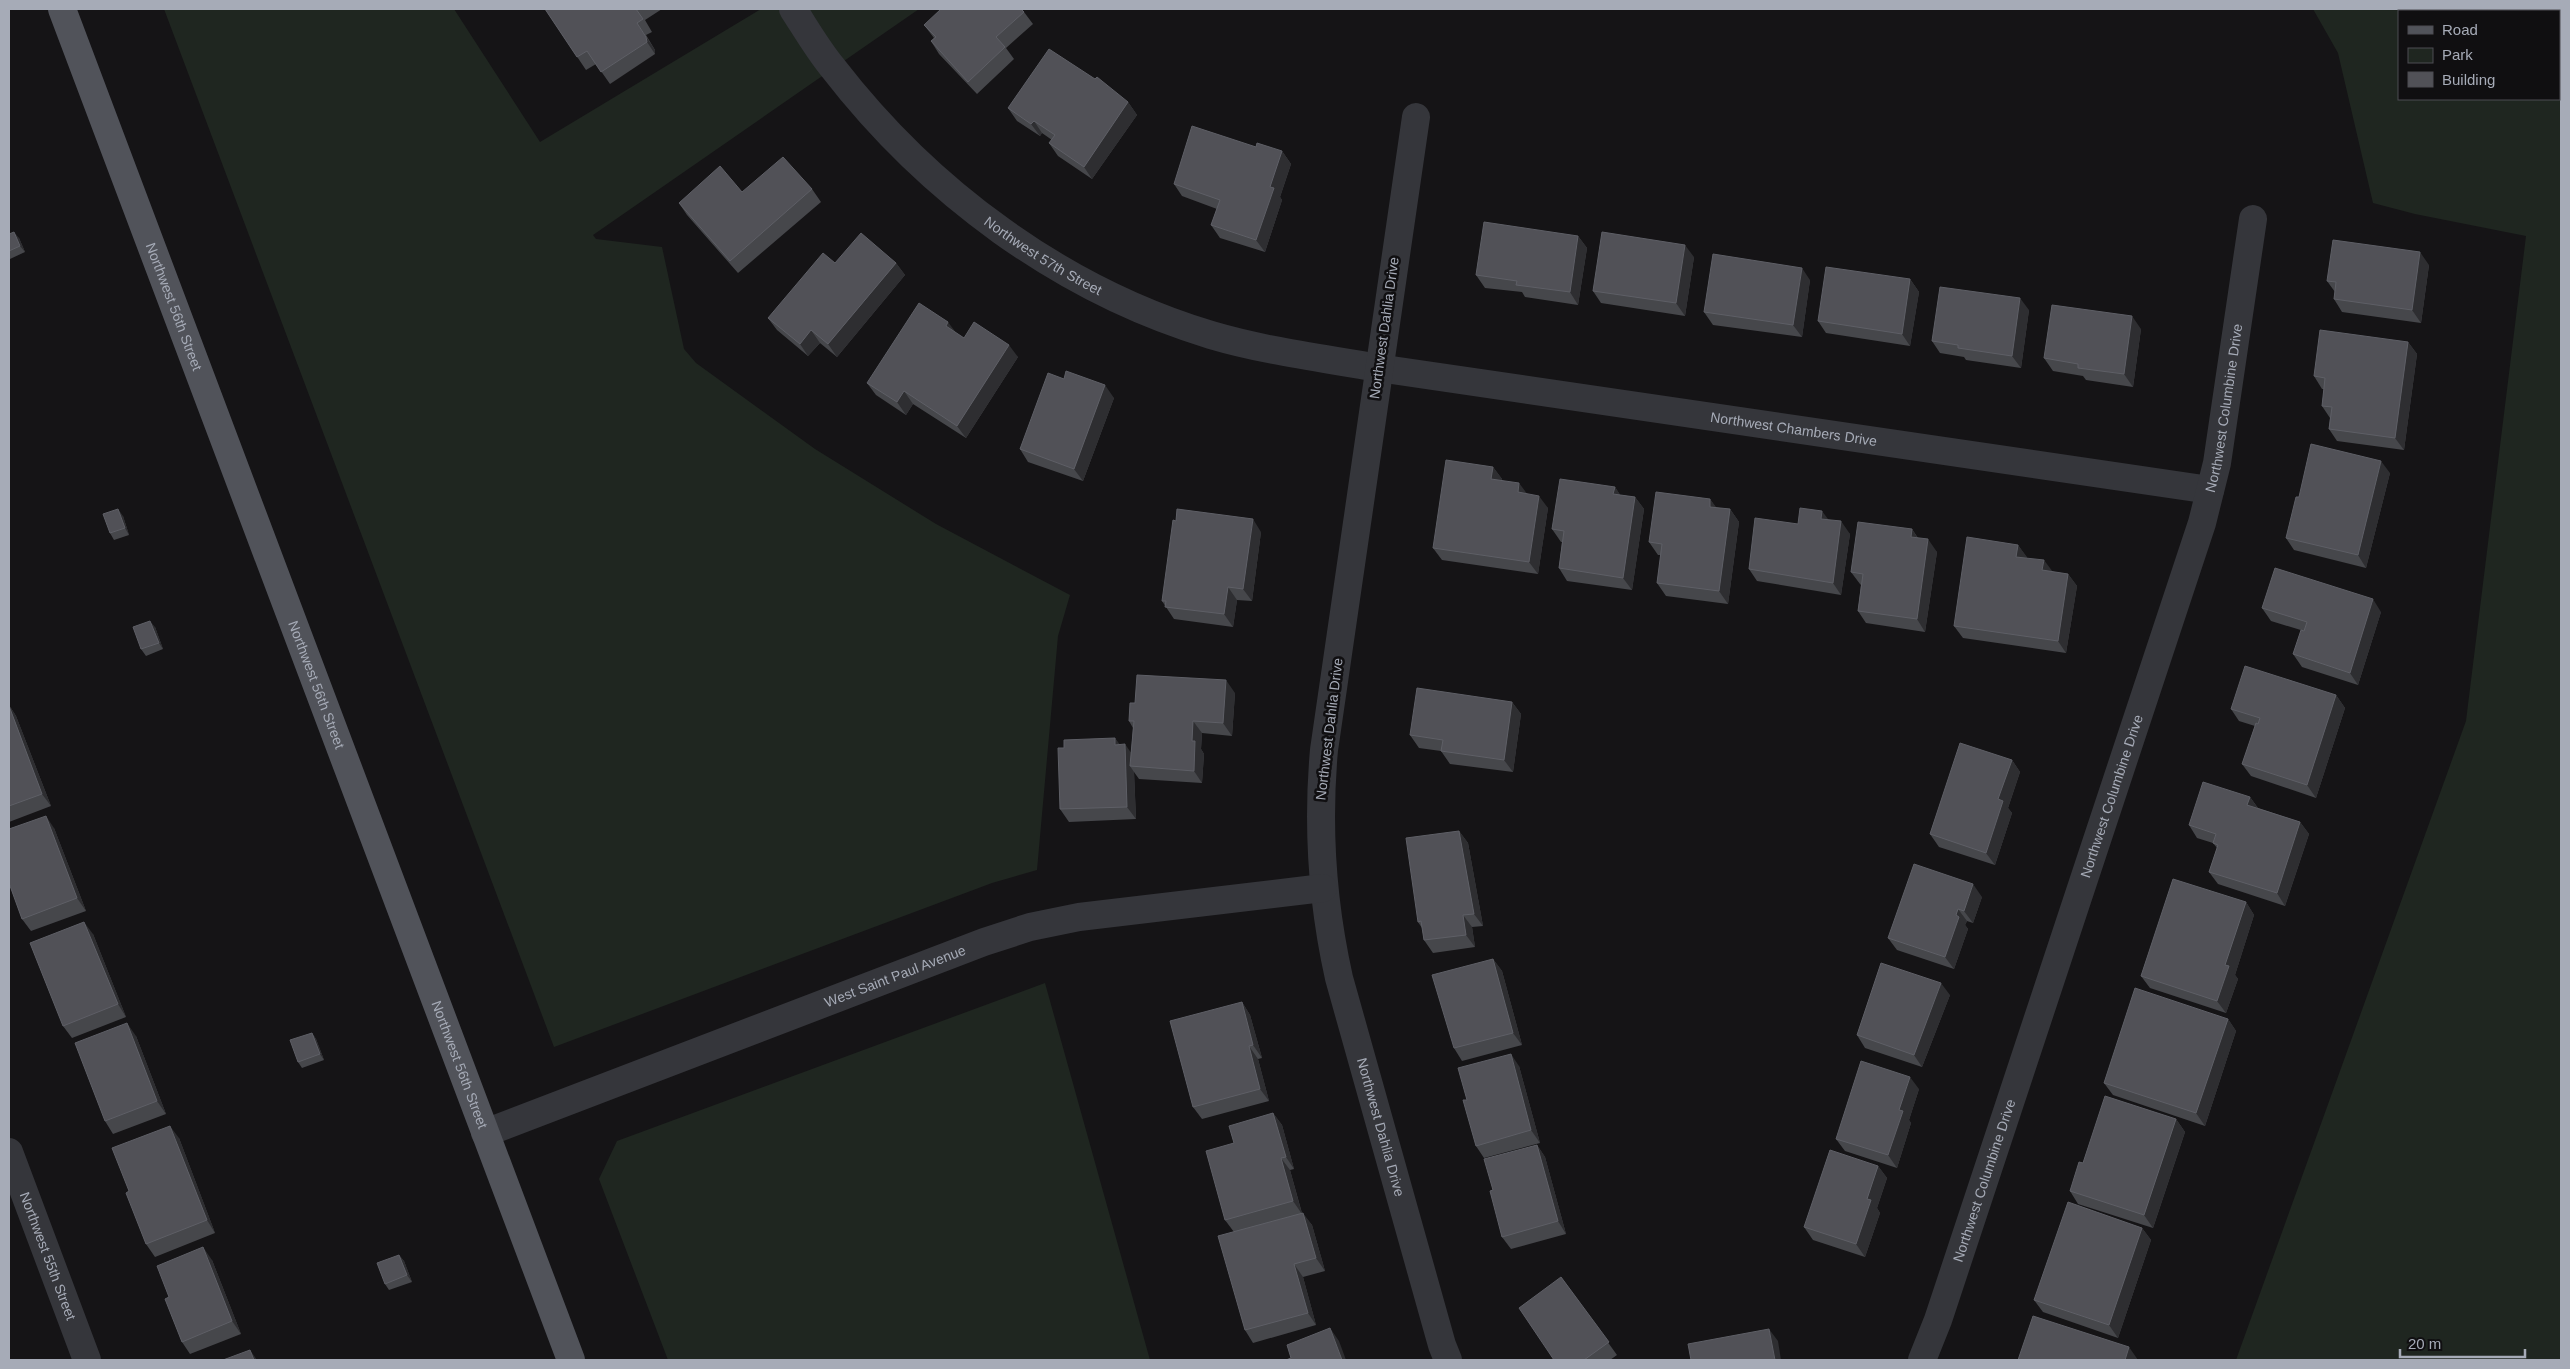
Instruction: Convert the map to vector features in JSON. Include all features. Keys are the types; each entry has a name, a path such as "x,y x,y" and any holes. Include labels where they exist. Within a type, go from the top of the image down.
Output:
{"main road":[{"name":"Northwest 56th Street","path":"62,9 571,1360"}],"street":[{"name":"Northwest 57th Street","path":"793,9 832,68 878,122 924,168 978,214 1028,249 1088,284 1127,303 1210,335 1263,348 1378,368"},
{"name":"Northwest Dahlia Drive","path":"1416,117 1378,368 1324,750 1320,801 1322,888 1328,930 1339,978 1442,1345 1448,1360"},
{"name":"Northwest Columbine Drive","path":"1922,1360 1938,1320 2186,573 2217,463 2253,219"},
{"name":"Northwest Chambers Drive","path":"1378,368 2210,490"},
{"name":"West Saint Paul Avenue","path":"485,1133 956,953 1030,927 1079,917 1322,888"},
{"name":"Northwest 55th Street","path":"9,1152 88,1360"}],"green space":[{"path":"164,9 454,9 540,142 761,9 919,9 593,235 596,239 662,247 684,349 696,363 815,449 936,524 1070,595 1058,636 1037,870 992,883 554,1047"},
{"path":"2313,9 2561,9 2561,1360 2236,1360 2466,721 2526,236 2415,214 2373,203 2338,53"},
{"path":"1045,983 1150,1360 668,1360 599,1179 617,1141"}],"building":[{"path":"545,9 636,9 643,19 637,23 647,42 601,72 587,51 577,57"},
{"path":"941,9 1021,9 1024,12 996,37 1005,47 968,82 931,41 936,37 924,25"},
{"path":"1049,49 1095,79 1097,77 1128,102 1084,167 1049,143 1055,135 1034,121 1031,124 1008,108"},
{"path":"1192,126 1256,147 1257,143 1282,151 1270,187 1274,188 1256,240 1211,225 1220,200 1174,184"},
{"path":"783,157 812,189 730,261 679,203 720,166 742,192"},
{"path":"1484,222 1578,236 1570,292 1516,285 1517,281 1476,275"},
{"path":"14,232 20,246 9,251 9,234"},
{"path":"1602,232 1685,245 1676,303 1593,291"},
{"path":"861,233 896,263 828,344 811,330 800,344 768,318 823,253 835,263"},
{"path":"2333,240 2420,252 2412,310 2334,299 2336,282 2327,281"},
{"path":"1713,254 1802,268 1793,325 1704,312"},
{"path":"1826,267 1910,279 1902,334 1818,321"},
{"path":"1940,287 2020,298 2012,356 1958,348 1958,345 1932,341"},
{"path":"919,303 948,322 946,326 964,338 974,322 1009,345 957,426 904,391 897,402 867,383"},
{"path":"2052,305 2132,316 2124,374 2078,368 2078,364 2044,358"},
{"path":"2320,330 2408,342 2395,438 2329,429 2332,407 2322,406 2325,378 2314,376"},
{"path":"1066,371 1105,385 1074,469 1020,449 1048,373 1064,379"},
{"path":"2311,444 2381,461 2358,555 2286,538 2296,497 2299,497"},
{"path":"1446,460 1493,467 1491,479 1519,483 1518,492 1539,496 1529,562 1433,548"},
{"path":"1560,479 1615,487 1613,494 1635,497 1623,578 1559,568 1564,531 1552,529"},
{"path":"1656,492 1710,499 1710,507 1730,509 1719,591 1657,583 1662,544 1649,542"},
{"path":"1800,508 1822,511 1821,519 1841,521 1833,583 1749,569 1755,518 1798,524"},
{"path":"118,509 125,528 110,533 103,514"},
{"path":"1177,509 1253,519 1243,589 1228,587 1224,614 1165,607 1166,601 1162,601 1173,520 1176,521"},
{"path":"1858,522 1912,529 1911,537 1928,539 1917,619 1858,611 1863,574 1851,572"},
{"path":"1967,537 2018,545 2016,557 2044,560 2042,570 2068,574 2058,641 1954,626"},
{"path":"2275,568 2373,599 2350,673 2293,654 2301,630 2304,631 2307,622 2262,608"},
{"path":"150,621 159,643 141,649 133,627"},
{"path":"2245,666 2336,695 2307,785 2242,764 2256,723 2258,724 2260,718 2231,709"},
{"path":"1137,675 1226,680 1223,723 1193,721 1192,741 1195,741 1194,771 1130,766 1134,721 1129,721 1130,703 1135,703"},
{"path":"1417,688 1512,702 1504,760 1441,751 1443,740 1410,735"},
{"path":"9,706 42,794 9,806"},
{"path":"1115,738 1115,745 1125,744 1127,807 1060,809 1058,748 1064,748 1064,740"},
{"path":"1960,743 2012,760 1998,799 2003,801 1986,853 1930,834"},
{"path":"2203,782 2250,797 2247,805 2300,822 2277,893 2209,872 2218,845 2213,843 2216,834 2189,825"},
{"path":"46,816 77,898 22,919 9,883 9,829"},
{"path":"1459,831 1474,914 1463,915 1466,935 1424,940 1421,921 1418,922 1406,838"},
{"path":"1914,864 1973,884 1964,911 1958,909 1956,915 1959,917 1945,957 1888,938"},
{"path":"2173,879 2246,902 2225,965 2229,966 2217,1001 2141,976"},
{"path":"84,922 118,1004 63,1026 30,943"},
{"path":"1493,959 1513,1033 1454,1048 1432,975"},
{"path":"1881,963 1941,983 1914,1055 1857,1035"},
{"path":"2135,988 2228,1019 2196,1113 2104,1083"},
{"path":"1242,1002 1253,1045 1249,1046 1260,1089 1193,1107 1170,1021"},
{"path":"127,1023 157,1101 105,1121 75,1043"},
{"path":"312,1033 320,1054 298,1062 290,1040"},
{"path":"1511,1054 1531,1130 1476,1146 1463,1100 1467,1100 1458,1068"},
{"path":"1861,1061 1910,1077 1899,1110 1903,1111 1888,1155 1836,1139"},
{"path":"2105,1096 2176,1119 2144,1215 2070,1191 2079,1162 2083,1163"},
{"path":"1273,1113 1286,1157 1281,1158 1293,1201 1225,1220 1206,1151 1234,1143 1229,1126"},
{"path":"170,1126 207,1220 146,1244 126,1193 129,1191 112,1148"},
{"path":"1537,1145 1558,1221 1502,1237 1490,1191 1493,1190 1484,1159"},
{"path":"1830,1150 1878,1166 1867,1199 1871,1200 1856,1244 1804,1227"},
{"path":"2068,1202 2142,1228 2109,1325 2034,1300"},
{"path":"1303,1213 1316,1258 1294,1264 1308,1313 1245,1330 1218,1236"},
{"path":"203,1247 232,1321 182,1342 165,1299 169,1297 157,1266"},
{"path":"399,1255 407,1275 385,1284 377,1263"},
{"path":"1561,1277 1609,1342 1584,1360 1554,1360 1519,1308"},
{"path":"2033,1316 2129,1347 2125,1360 2018,1360"},
{"path":"1330,1328 1342,1360 1286,1360 1291,1358 1287,1345"},
{"path":"1769,1329 1775,1360 1691,1360 1688,1344"},
{"path":"250,1350 254,1360 223,1360"}]}
